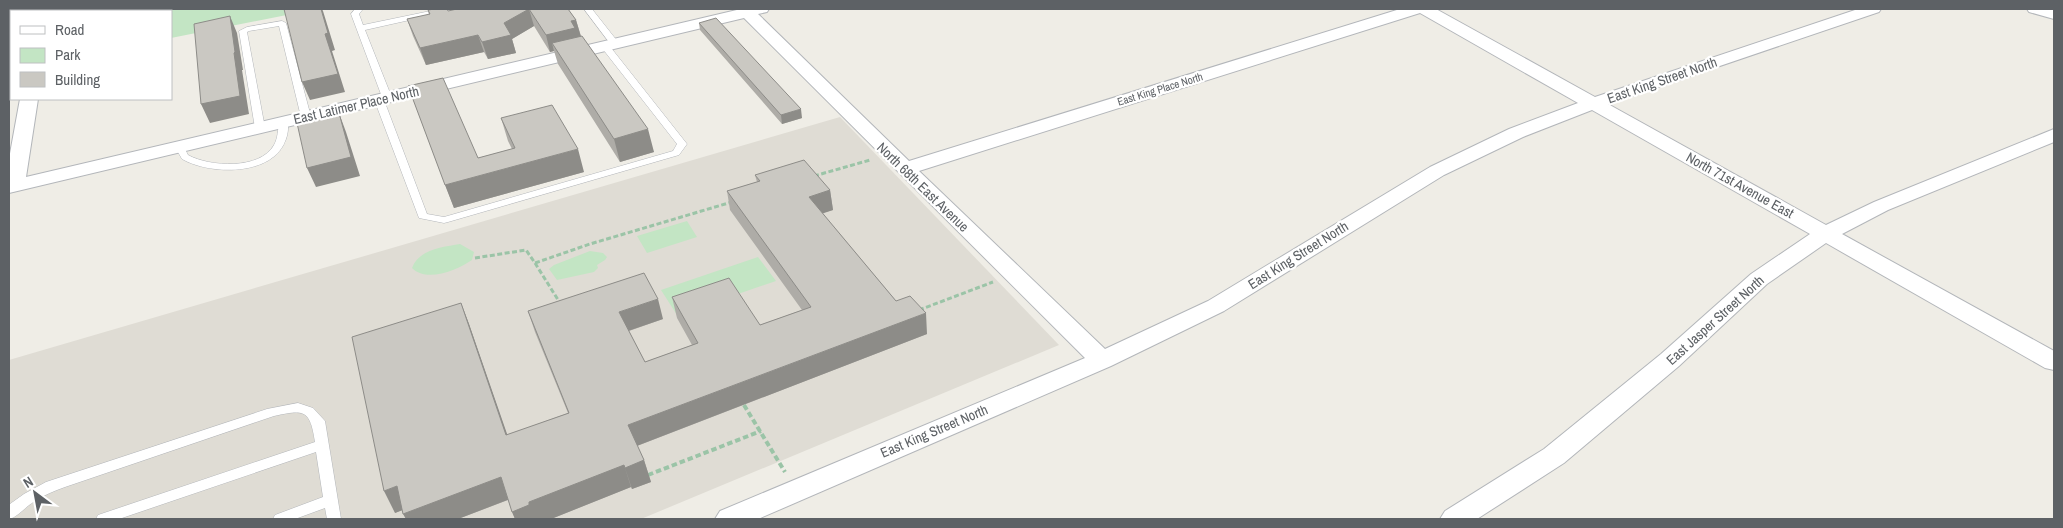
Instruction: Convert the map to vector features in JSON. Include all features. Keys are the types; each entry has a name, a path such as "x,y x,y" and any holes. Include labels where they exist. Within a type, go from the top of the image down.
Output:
{"street":[{"name":"East King Place North","path":"905,169 1415,9"},
{"name":"North 71st Avenue East","path":"1425,9 2054,362"},
{"name":"East King Street North","path":"730,519 1102,360 1216,306 1436,171 1516,133 1594,103 1873,9"},
{"path":"2035,9 2054,14"},
{"name":"East Latimer Place North","path":"11,187 754,10"},
{"name":"North 68th East Avenue","path":"754,10 890,154 1102,360"},
{"path":"11,187 30,100"},
{"name":"East Jasper Street North","path":"1455,519 1554,456 1596,424 1759,279 1826,233 1881,206 2054,135"}],"lane":[{"path":"359,9 355,14 423,216 444,220 676,153 682,144 610,45 588,9"},
{"path":"361,28 450,9"},
{"path":"260,128 243,31 247,29 282,23 306,117"},
{"path":"180,147 185,156 200,163 228,168 247,165 267,158 277,149 283,134 284,122"},
{"path":"9,514 17,504 37,491 272,412 290,408 304,408 313,412 318,421 334,519"},
{"path":"103,519 323,444"},
{"path":"280,519 331,500"}],"path":[{"path":"806,178 822,175 890,154"},
{"path":"535,263 590,244 739,200"},
{"path":"475,258 526,250 565,311"},
{"path":"914,313 1013,275"},
{"path":"744,405 796,490"},
{"path":"648,475 761,431"}],"shaded area":[{"path":"840,117 1059,345 641,519 9,519 9,360"}],"green space":[{"path":"317,9 172,38 172,10 54,10"},
{"path":"687,221 697,237 647,253 637,236"},
{"path":"460,244 474,252 472,260 458,268 434,275 418,272 412,268 420,257 432,250"},
{"path":"590,251 603,253 607,257 597,265 598,268 594,272 557,280 549,269 554,265"},
{"path":"758,257 776,281 677,315 661,290"}],"building":[{"path":"284,9 321,9 328,33 325,34 338,74 302,82"},
{"path":"447,9 448,11 457,9 529,9 504,23 511,35 482,42 478,35 420,48 407,19 430,14 428,10"},
{"path":"529,9 568,9 576,20 571,21 575,28 546,35"},
{"path":"230,16 240,96 201,104 194,24"},
{"path":"716,18 801,109 781,115 699,23"},
{"path":"582,36 648,129 614,139 552,43"},
{"path":"443,78 478,158 515,148 501,118 552,105 578,149 445,185 408,86"},
{"path":"339,113 351,157 307,168 297,123"},
{"path":"804,160 830,190 809,197 896,301 910,296 926,313 628,425 644,460 625,468 624,465 529,502 529,505 512,512 501,477 403,514 397,486 384,491 352,337 461,303 506,435 569,413 528,311 644,273 658,299 619,312 645,362 698,343 672,297 729,278 760,325 811,307 727,191 760,181 755,175"}]}
